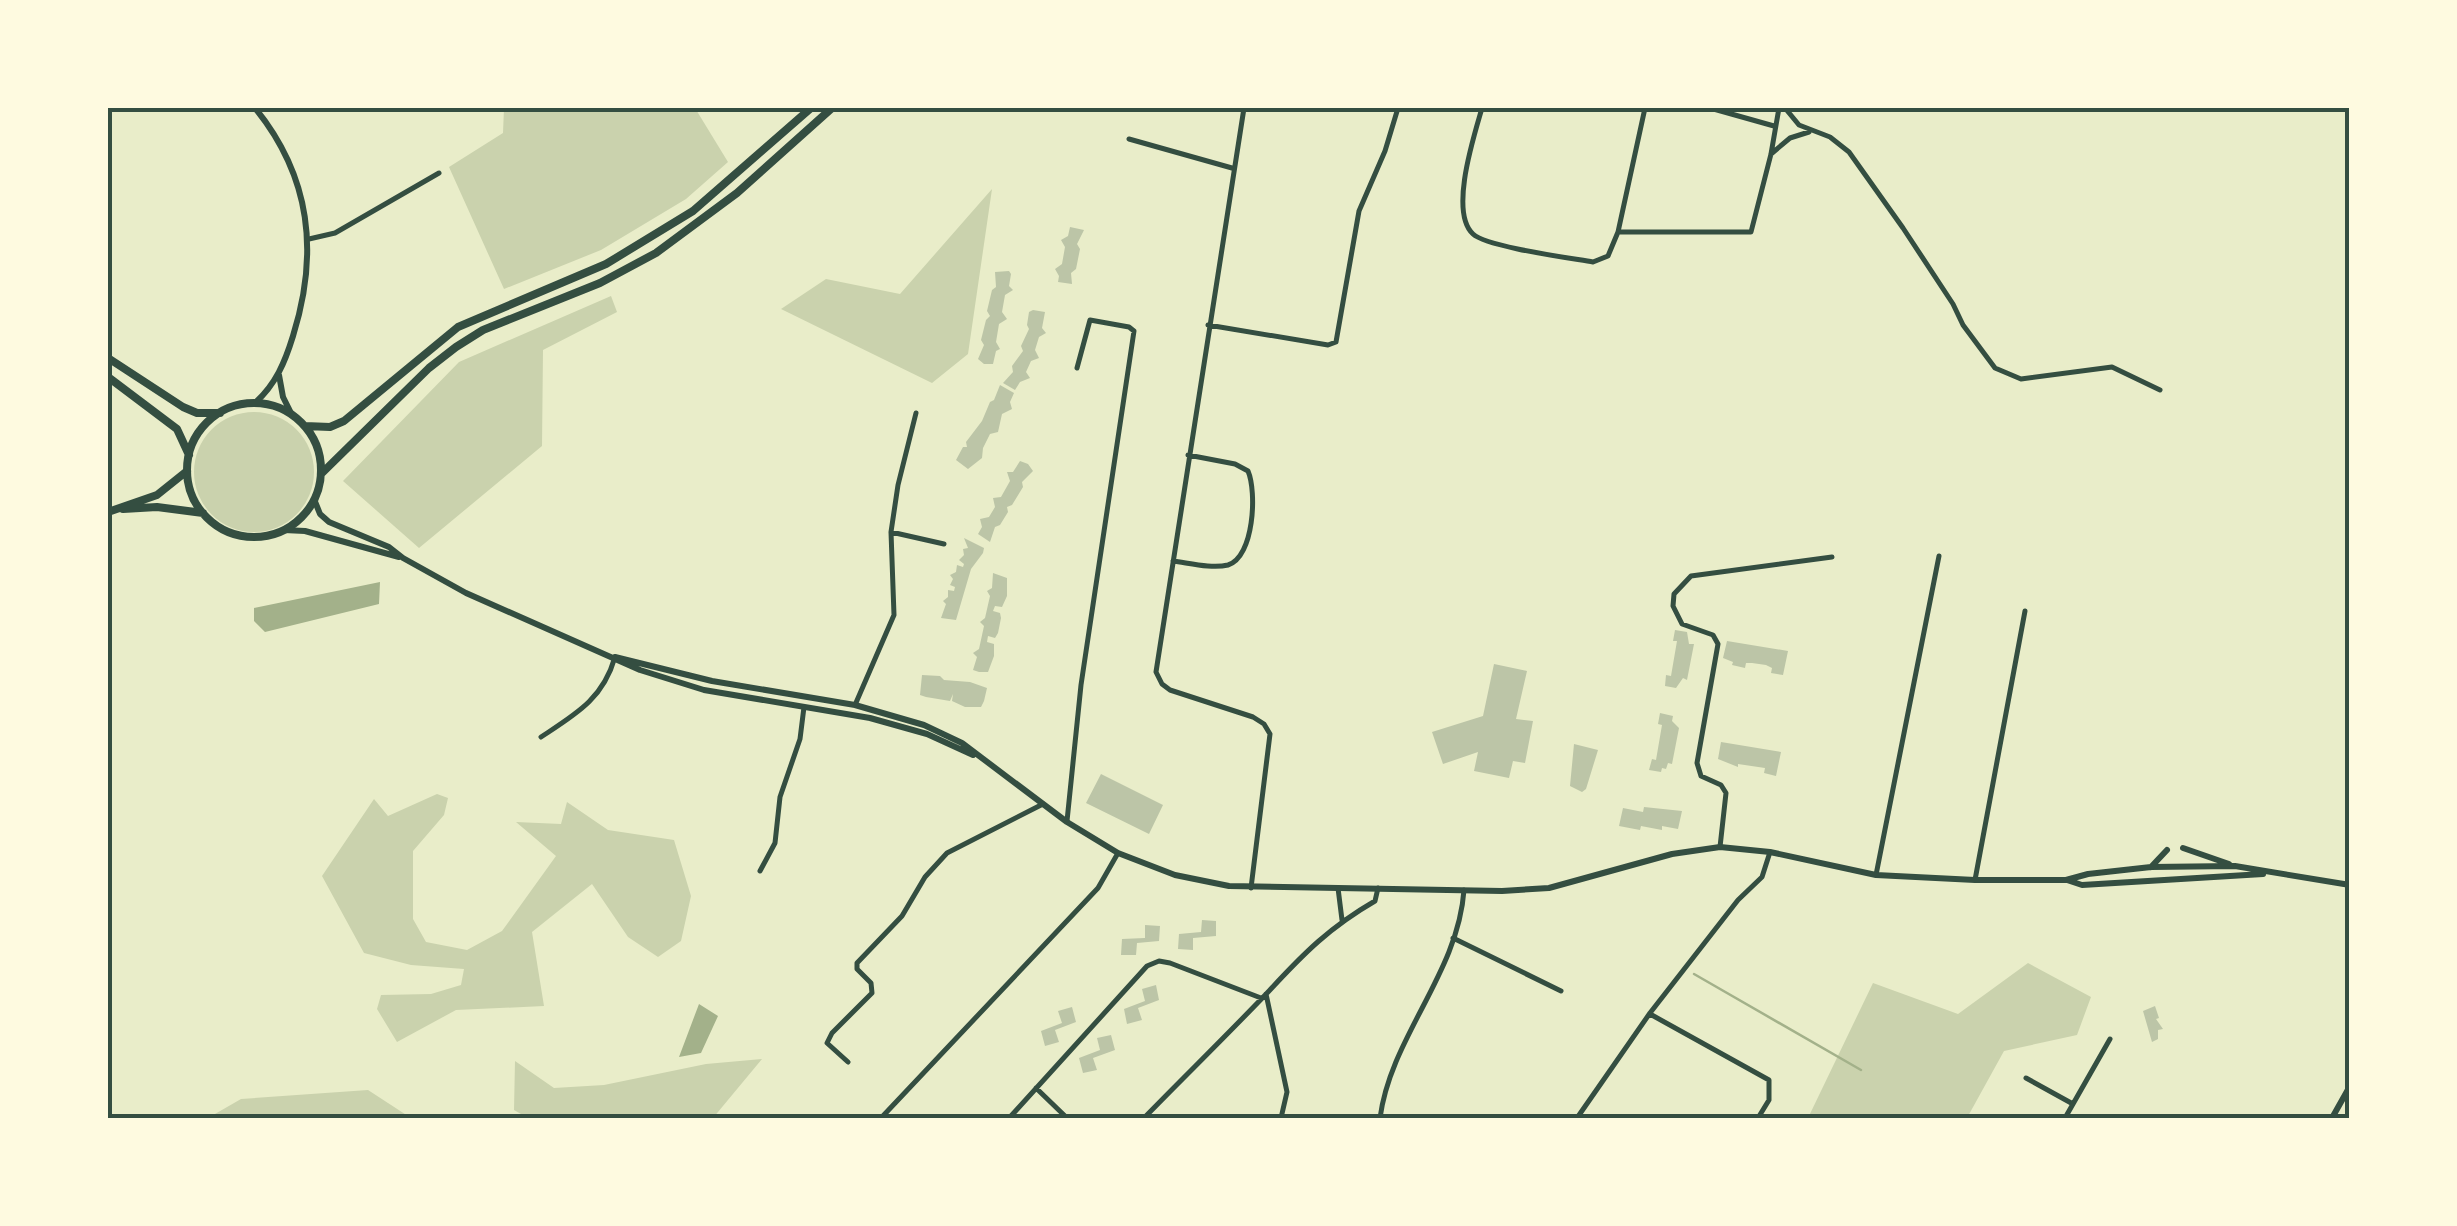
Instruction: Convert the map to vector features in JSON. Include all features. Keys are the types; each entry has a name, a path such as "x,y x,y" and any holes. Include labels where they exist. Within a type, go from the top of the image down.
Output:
{"main road":[{"path":"255,403 279,375 301,310 309,239 293,172 256,108"},
{"path":"305,426 330,427 344,421 458,326 606,264 652,238 727,184 811,108"},
{"path":"320,474 416,380 456,347 499,324 600,284 656,253 738,193 832,108"},
{"path":"108,358 183,408 220,413"},
{"path":"279,375 292,415"},
{"path":"108,377 177,429 189,456"},
{"path":"255,403 275,406 305,426 320,457 320,474 314,499 302,517 284,530 264,537 227,532 202,513 191,493 187,471 189,456 206,424 231,407 255,403"},
{"path":"110,511 157,495 187,471"},
{"path":"314,499 320,514 329,522 389,546 466,594 640,670 704,690 904,726 986,761"},
{"path":"110,511 157,507 202,513"},
{"path":"284,530 304,531 404,558"},
{"path":"615,657 712,682 856,705 935,729 1118,853 1175,875 1250,888 1549,888 1672,854 1720,847 1770,852 1876,876 1975,880 2066,880 2151,868 2234,866"},
{"path":"2183,848 2269,874 2350,885"},
{"path":"2151,868 2167,850"},
{"path":"2066,880 2082,886 2269,874"},
{"path":"2332,1118 2350,1086"}],"street":[{"path":"1244,108 1156,672 1170,690 1253,717 1270,734 1250,888"},
{"path":"1208,325 1328,345 1336,342 1359,211 1385,152 1398,108"},
{"path":"1482,108 1461,203 1462,216 1474,235 1593,262 1608,256 1618,232 1645,108"},
{"path":"1710,108 1774,126"},
{"path":"1618,232 1751,232 1771,154 1774,126 1782,108 1799,126 1830,137 1849,152 1995,368 2021,380 2112,367 2160,390"},
{"path":"1771,154 1790,138 1810,132"},
{"path":"1128,139 1232,168"},
{"path":"309,239 335,233 439,173"},
{"path":"1067,822 1081,685 1134,331 1090,320 1077,368"},
{"path":"856,705 894,614 891,532 916,413"},
{"path":"1173,561 1226,565 1242,555 1247,544 1253,499 1248,471 1235,464 1188,454"},
{"path":"891,532 944,544"},
{"path":"1876,876 1939,556"},
{"path":"1720,847 1726,793 1721,785 1701,776 1698,763 1718,644 1713,635 1682,624 1673,606 1674,594 1691,576 1832,557"},
{"path":"1975,880 2025,611"},
{"path":"540,737 576,714 608,682 615,657"},
{"path":"760,871 775,842 780,796 800,739 806,696"},
{"path":"848,1062 827,1043 832,1033 872,994 872,984 856,968 857,964 902,916 925,877 947,853 1044,804"},
{"path":"1578,1118 1650,1014 1738,900 1762,877 1770,852"},
{"path":"881,1118 1098,888 1118,853"},
{"path":"1144,1118 1293,962 1342,920 1375,901 1378,887"},
{"path":"1338,888 1342,920"},
{"path":"1380,1118 1389,1077 1402,1046 1442,972 1464,890"},
{"path":"1454,938 1561,991"},
{"path":"1011,1116 1154,962 1170,962 1264,996"},
{"path":"1264,996 1287,1092 1281,1118"},
{"path":"1650,1014 1769,1080 1768,1100 1758,1118"},
{"path":"2064,1118 2110,1039"},
{"path":"2026,1078 2073,1104"},
{"path":"1036,1088 1067,1118"}],"shaded area":[{"path":"504,108 695,108 728,162 686,199 601,250 504,289 449,167 503,133"},
{"path":"992,189 968,354 932,383 781,309 826,279 900,294"},
{"path":"611,296 617,312 543,350 542,446 419,548 343,481 459,362"},
{"path":"254,412 277,417 296,430 309,449 314,472 309,495 296,514 277,527 254,532 231,527 212,514 199,495 194,472 199,449 212,430 231,417"},
{"path":"380,582 379,604 265,632 254,621 254,608"},
{"path":"437,794 448,798 444,815 413,851 413,919 426,942 467,950 502,931 556,856 516,822 561,824 567,802 608,830 674,840 691,896 681,941 658,957 628,937 592,884 532,932 544,1006 456,1010 397,1042 377,1009 381,995 431,994 461,985 464,969 411,965 364,953 322,876 374,799 388,816"},
{"path":"2028,963 2091,997 2077,1035 2004,1051 1967,1118 1808,1118 1873,983 1958,1014"},
{"path":"699,1004 718,1016 701,1053 679,1057"},
{"path":"762,1059 713,1118 528,1118 514,1110 515,1061 554,1088 604,1085 706,1064"},
{"path":"368,1090 411,1118 208,1118 241,1099"}],"building":[{"path":"1070,227 1084,230 1077,244 1080,249 1076,269 1071,273 1072,284 1058,282 1055,269 1062,264 1065,247 1061,240 1068,236"},
{"path":"1009,271 1009,286 1013,290 1005,295 1002,312 1007,319 999,324 996,342 1000,349 993,364 984,364 978,359 990,316 987,311 992,290 996,287 995,272"},
{"path":"1029,312 1045,312 1042,328 1046,333 1039,337 1035,350 1039,358 1031,361 1026,372 1030,378 1020,382 1015,390 1003,383 1023,351"},
{"path":"1000,385 1014,393 1012,409 1002,414 998,432 990,434 982,458 968,469 956,460"},
{"path":"1020,461 1033,471 1022,482 1023,487 995,527 990,542 978,534 982,527 980,519 989,517 995,507 993,498 1001,497 1010,481 1007,472 1013,472"},
{"path":"964,538 984,548 983,553 971,569 956,620 941,618 946,604 943,601 948,590 954,591 955,587 950,585 950,575 956,572 957,565 964,564 959,560 963,549 968,548"},
{"path":"993,573 1007,578 1007,596 1002,607 995,606 993,611 1000,613 1001,618 995,638 988,636 987,642 994,644 994,656 988,672 979,672 973,670 977,657 973,653 979,649 984,626 980,622 985,618"},
{"path":"1675,630 1687,632 1689,644 1694,644 1687,680 1683,678 1676,688 1665,686 1666,675 1671,676"},
{"path":"1727,641 1788,651 1783,675 1771,673 1772,668 1766,665 1732,665 1723,658"},
{"path":"1494,664 1527,671 1516,719 1533,721 1525,763 1513,761 1509,778 1474,771 1478,752 1443,764 1432,732 1483,716"},
{"path":"922,675 987,688 984,701 981,707 965,707 952,701 953,694 950,701 920,695"},
{"path":"1660,713 1673,716 1672,721 1679,728 1672,764 1668,763 1661,772 1649,770 1652,759 1656,760 1662,725 1658,724"},
{"path":"1721,742 1781,752 1776,776 1764,773 1765,768 1738,767 1718,759"},
{"path":"1574,744 1598,750 1582,792 1570,786"},
{"path":"1101,774 1163,805 1149,834 1086,803"},
{"path":"1644,807 1682,811 1678,829 1619,826 1623,808 1643,812"},
{"path":"1202,920 1216,921 1216,936 1193,938 1193,950 1178,949 1179,934 1201,932"},
{"path":"1145,925 1160,926 1159,941 1137,943 1136,955 1121,955 1122,939 1145,938"},
{"path":"1156,985 1159,1000 1138,1008 1142,1020 1127,1024 1124,1009 1145,1001 1142,989"},
{"path":"2155,1006 2159,1018 2156,1019 2163,1029 2158,1030 2158,1039 2152,1042 2143,1011"},
{"path":"1072,1007 1076,1022 1055,1030 1059,1042 1045,1046 1041,1031 1062,1023 1058,1011"},
{"path":"1111,1035 1115,1050 1093,1058 1097,1070 1083,1073 1079,1058 1100,1050 1097,1038"}],"waterway":[{"path":"1694,974 1861,1070"}]}
